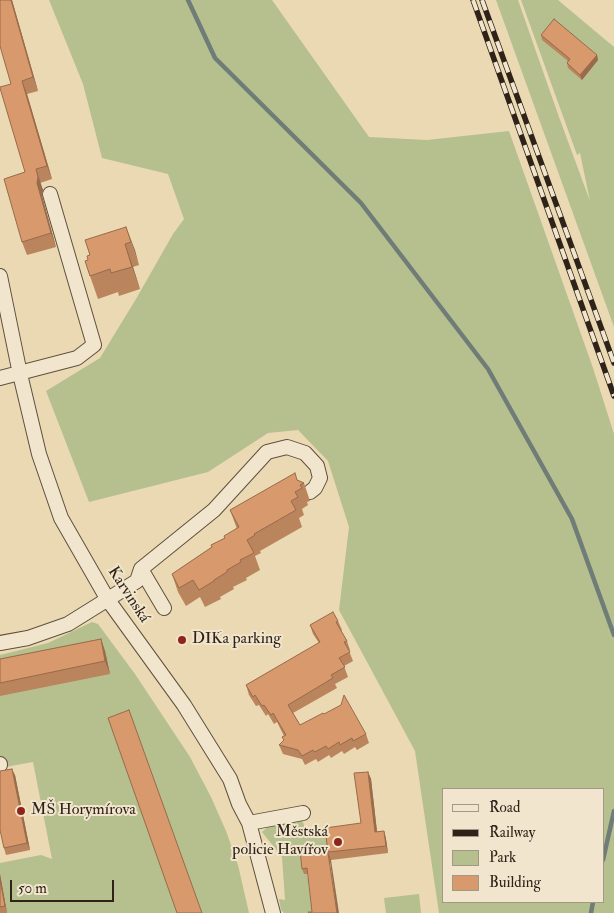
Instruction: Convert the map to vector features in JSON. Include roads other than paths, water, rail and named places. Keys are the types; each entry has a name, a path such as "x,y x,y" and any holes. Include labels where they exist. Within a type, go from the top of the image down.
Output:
{"street":[{"path":"0,378 77,358 94,345 50,194"},
{"name":"Karvinská","path":"0,276 39,454 60,518 108,600 184,705 230,779 248,823 273,913"},
{"path":"0,643 28,638 68,624 137,581 141,569 214,510 267,452 287,447 305,453 317,466 320,478 315,488 310,492"},
{"path":"141,569 164,608"},
{"path":"248,823 303,813"}],"waterway":[{"path":"188,0 215,58 361,203 488,369 572,519 614,635"},
{"path":"604,856 614,811"},
{"path":"591,913 593,903"}],"railway":[{"path":"473,0 614,396"},
{"path":"482,0 614,363"}],"place":[{"name":"DIKa parking","path":"182,640"},
{"name":"MŠ Horymírova","path":"21,811"},
{"name":"Městská policie Havířov","path":"338,842"}]}
